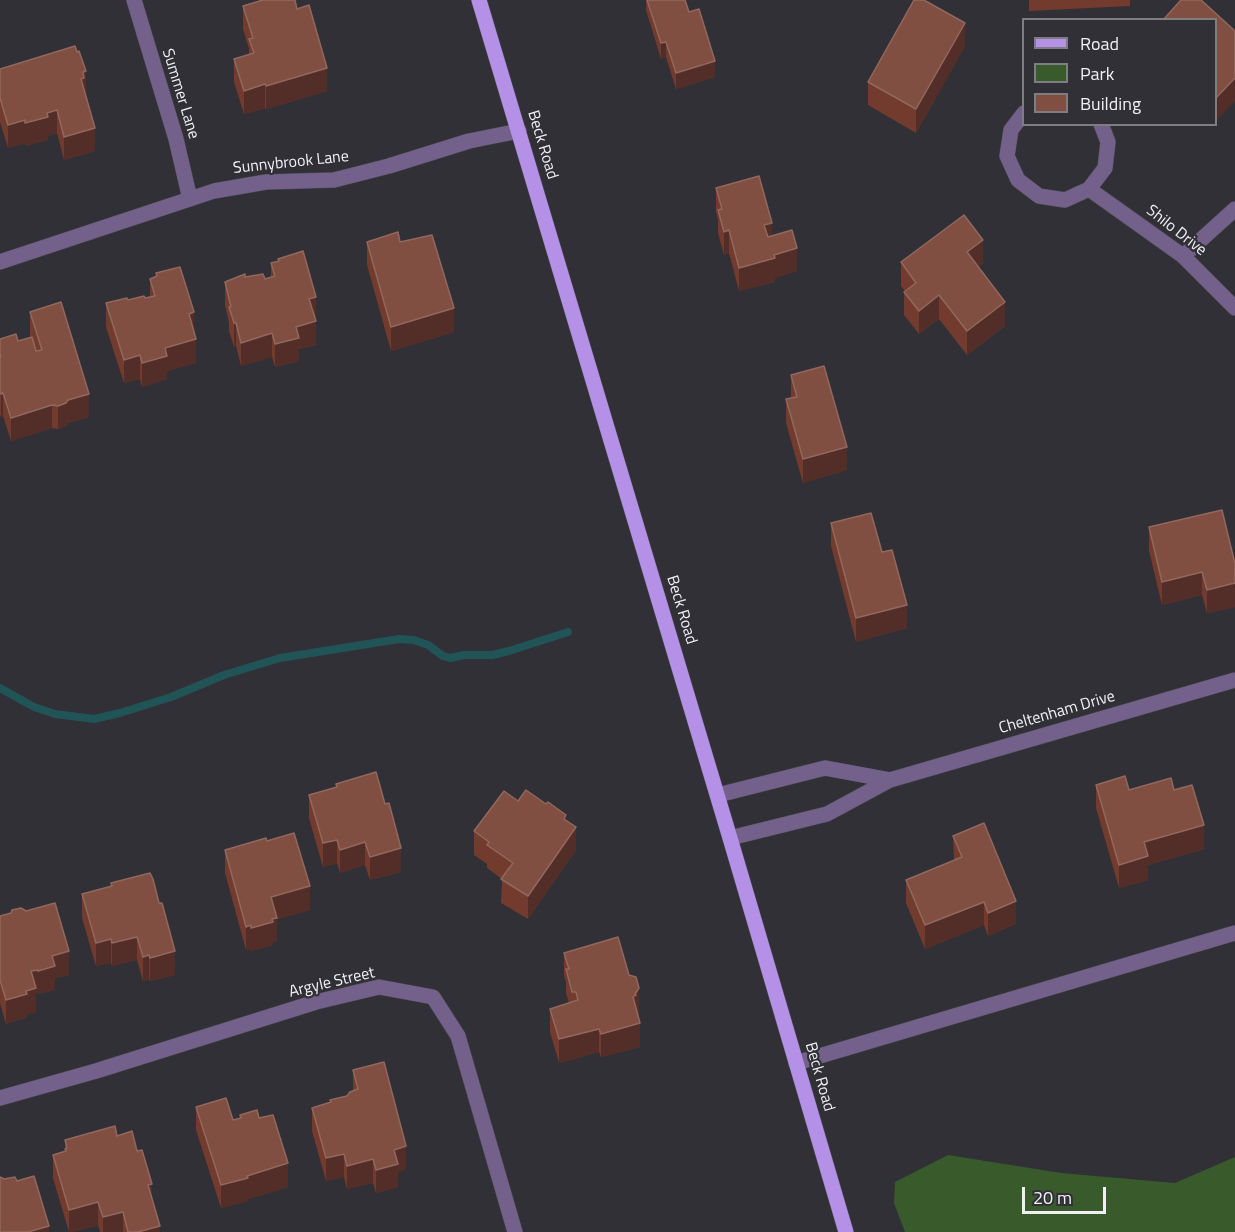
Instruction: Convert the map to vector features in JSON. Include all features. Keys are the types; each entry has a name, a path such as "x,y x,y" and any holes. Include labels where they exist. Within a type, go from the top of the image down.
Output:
{"main road":[{"name":"Beck Road","path":"479,0 718,795 846,1232"}],"street":[{"name":"Summer Lane","path":"134,0 176,139 190,199"},
{"path":"1022,114 1011,130 1007,156 1018,180 1039,196 1065,200 1089,189 1105,168 1108,142 1102,126"},
{"name":"Sunnybrook Lane","path":"0,262 214,191 266,182 334,180 389,166 469,141 519,131"},
{"name":"Shilo Drive","path":"1089,189 1183,256 1235,308"},
{"path":"1183,256 1235,209"},
{"name":"Cheltenham Drive","path":"730,838 827,814 890,780 1235,680"},
{"name":"Cheltenham Drive","path":"718,795 825,768 890,780"},
{"path":"796,1062 1235,933"},
{"name":"Argyle Street","path":"0,1098 96,1071 316,1002 379,987 433,997 458,1036 515,1232"}],"green space":[{"path":"948,1155 1061,1173 1175,1183 1235,1157 1235,1232 905,1232 894,1203 895,1182"}],"building":[{"path":"263,0 295,0 297,9 309,5 327,68 244,91 234,59 254,53 249,39 253,38 243,6"},
{"path":"647,0 685,0 689,12 699,9 715,61 676,73 666,42 661,43"},
{"path":"914,0 924,0 965,23 916,109 868,82"},
{"path":"1181,0 1201,0 1235,31 1235,78 1217,97 1217,18 1165,18"},
{"path":"75,46 86,71 83,72 84,78 81,79 95,128 64,137 57,110 47,113 48,117 8,125 0,98 0,69"},
{"path":"759,176 772,223 764,225 768,237 792,230 797,248 774,255 775,258 739,268 729,230 724,232 718,210 722,209 716,188"},
{"path":"964,215 983,240 967,252 1005,302 967,331 939,295 919,311 904,292 916,283 901,262"},
{"path":"398,232 400,242 432,235 454,308 391,327 367,242"},
{"path":"303,251 316,297 309,299 316,321 296,327 299,338 275,344 272,333 241,343 229,307 231,307 225,282 245,274 245,277 263,274 265,279 275,276 271,263"},
{"path":"180,267 194,312 189,314 196,339 165,348 167,356 142,363 140,355 124,360 106,303 127,298 128,300 155,296 150,279 157,276 156,273"},
{"path":"61,302 89,394 68,400 58,406 52,405 11,418 3,393 1,394 0,391 0,339 16,334 18,341 32,337 36,351 42,350 30,312"},
{"path":"824,366 847,447 803,459 786,399 797,397 791,375"},
{"path":"1222,510 1235,564 1235,583 1207,590 1202,572 1162,582 1149,527"},
{"path":"871,513 882,552 892,550 907,605 856,618 831,523"},
{"path":"376,772 385,804 389,803 401,848 370,857 365,842 340,850 337,840 323,843 309,795"},
{"path":"1125,776 1129,790 1171,778 1174,790 1192,785 1204,825 1144,842 1148,856 1119,865 1096,785"},
{"path":"526,790 566,815 564,819 576,827 528,896 501,879 513,863 487,845 489,842 474,831 504,791 518,801"},
{"path":"984,823 1016,901 988,913 984,902 925,925 906,880 962,857 953,836"},
{"path":"294,833 310,886 271,897 277,918 272,919 273,922 251,928 251,925 246,927 225,850 266,838 267,841"},
{"path":"150,873 159,903 162,903 175,951 150,958 149,955 143,957 137,937 112,943 111,939 96,943 82,894 112,886 111,883"},
{"path":"55,903 69,951 52,956 55,966 31,971 36,988 26,991 27,994 6,1000 0,980 0,916 11,913 12,910 21,908 26,911"},
{"path":"618,937 629,975 636,977 639,988 633,997 640,1023 601,1034 599,1029 559,1039 550,1009 578,1000 576,992 572,992 564,953"},
{"path":"384,1062 406,1146 394,1150 398,1164 376,1170 373,1159 347,1166 344,1154 326,1158 312,1108 347,1096 358,1089 353,1070"},
{"path":"226,1098 233,1120 241,1118 240,1115 257,1110 259,1118 273,1115 288,1163 221,1185 196,1107"},
{"path":"115,1126 117,1136 132,1131 137,1151 142,1150 152,1184 148,1185 160,1226 138,1232 128,1232 123,1212 103,1217 98,1202 69,1210 53,1155 66,1151 65,1140"},
{"path":"34,1176 49,1226 28,1232 0,1232 0,1177 4,1179 15,1177 17,1181"}],"waterway":[{"path":"0,688 34,707 55,714 94,719 171,697 224,675 280,658 399,639 414,640 428,645 443,656 450,658 464,655 492,655 568,632"}]}
